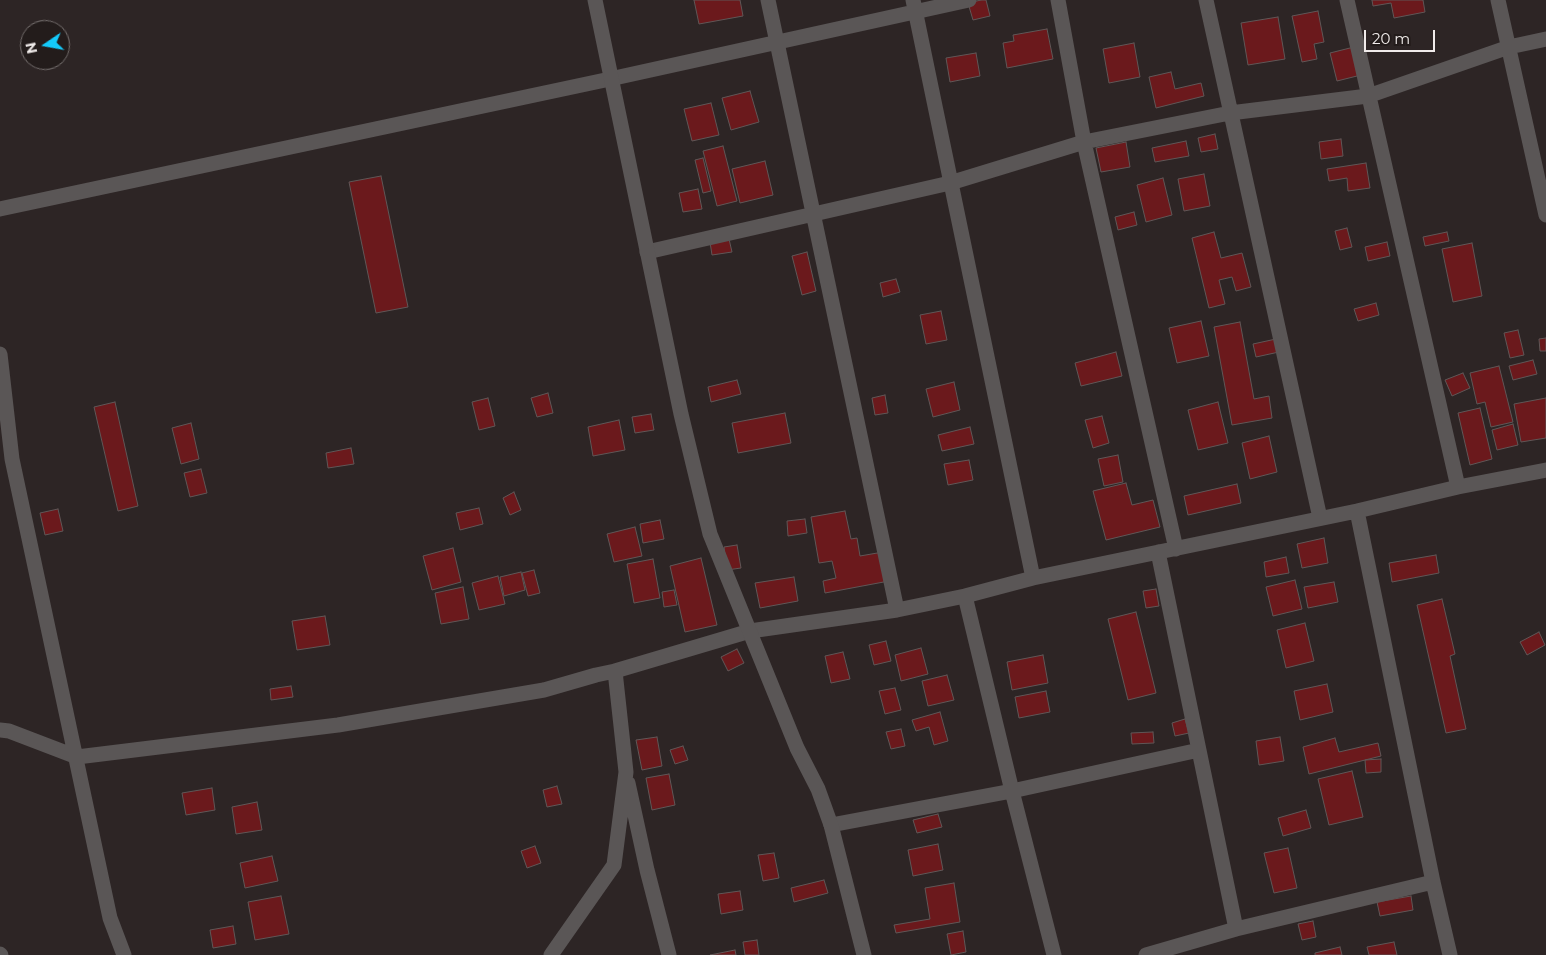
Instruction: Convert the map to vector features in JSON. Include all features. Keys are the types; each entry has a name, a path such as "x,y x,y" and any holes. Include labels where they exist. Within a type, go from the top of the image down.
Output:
{"street":[{"path":"594,0 682,414 710,534 797,748 818,789 831,825 864,955"},
{"path":"768,0 897,610"},
{"path":"0,209 610,79 777,41 915,6 969,0"},
{"path":"1058,0 1084,142 1176,549"},
{"path":"1206,0 1320,518"},
{"path":"1347,0 1458,487"},
{"path":"1498,0 1546,215"},
{"path":"915,6 1033,578"},
{"path":"647,252 950,183 1084,142 1230,113 1368,96 1509,47 1546,39"},
{"path":"0,354 12,458 110,918 124,955"},
{"path":"0,730 9,731 77,757 338,725 544,690 750,632 897,610 965,596 1033,578 1546,470"},
{"path":"1357,511 1433,882 1450,955"},
{"path":"1158,552 1236,929"},
{"path":"965,596 1054,955"},
{"path":"615,671 626,772 647,870 669,955"},
{"path":"831,825 1012,791 1199,750"},
{"path":"551,955 614,865 626,772"},
{"path":"1146,955 1236,929 1433,882"}],"building":[{"path":"694,0 740,0 743,16 699,24"},
{"path":"986,0 990,16 973,20 968,3"},
{"path":"1372,0 1423,0 1425,12 1394,18 1391,3 1373,6"},
{"path":"1318,11 1324,42 1314,44 1317,59 1302,62 1292,16"},
{"path":"1278,17 1285,59 1248,65 1241,23"},
{"path":"1047,29 1053,59 1007,68 1003,43 1014,41 1013,35"},
{"path":"1134,43 1140,77 1109,83 1103,49"},
{"path":"1354,47 1361,75 1337,81 1330,53"},
{"path":"976,53 980,76 950,82 946,58"},
{"path":"1171,72 1175,89 1201,83 1204,96 1156,108 1149,77"},
{"path":"750,91 759,122 731,130 722,98"},
{"path":"711,103 719,135 692,141 684,109"},
{"path":"1215,134 1218,149 1201,152 1198,138"},
{"path":"1341,139 1343,156 1321,159 1319,142"},
{"path":"1186,141 1189,156 1155,162 1152,148"},
{"path":"1126,142 1130,167 1101,172 1096,148"},
{"path":"723,146 737,201 717,206 703,151"},
{"path":"703,158 711,191 703,193 695,160"},
{"path":"765,161 773,195 740,203 732,169"},
{"path":"1366,163 1370,188 1348,191 1347,178 1329,181 1327,169"},
{"path":"1204,174 1210,206 1184,211 1178,179"},
{"path":"381,176 408,307 376,313 349,182"},
{"path":"1163,178 1172,215 1146,222 1137,185"},
{"path":"698,189 702,209 683,212 679,193"},
{"path":"1134,212 1137,225 1118,230 1115,217"},
{"path":"1347,228 1352,247 1340,250 1335,231"},
{"path":"1214,232 1221,258 1242,253 1251,287 1236,291 1232,277 1219,280 1225,304 1209,308 1192,238"},
{"path":"1447,232 1449,241 1425,246 1423,237"},
{"path":"729,239 732,252 712,255 710,242"},
{"path":"1387,242 1390,256 1368,261 1365,247"},
{"path":"1472,243 1482,296 1453,302 1442,249"},
{"path":"807,252 816,291 802,295 792,256"},
{"path":"896,279 900,292 883,297 880,283"},
{"path":"1376,303 1379,315 1358,321 1354,309"},
{"path":"941,311 947,340 926,344 920,315"},
{"path":"1201,321 1209,356 1177,363 1169,328"},
{"path":"1240,322 1254,399 1269,396 1272,418 1232,425 1214,327"},
{"path":"1518,330 1524,355 1510,358 1504,333"},
{"path":"1546,338 1546,351 1540,351 1539,339"},
{"path":"1276,339 1279,352 1256,357 1253,344"},
{"path":"1116,352 1122,376 1081,386 1075,363"},
{"path":"1533,360 1537,374 1513,380 1509,366"},
{"path":"1499,366 1513,422 1491,427 1485,402 1477,404 1470,373"},
{"path":"1463,373 1470,388 1452,396 1445,380"},
{"path":"737,380 741,394 711,402 708,387"},
{"path":"954,382 960,410 933,417 926,389"},
{"path":"548,393 553,413 537,417 531,398"},
{"path":"885,395 888,413 875,415 872,398"},
{"path":"488,398 495,426 479,430 472,402"},
{"path":"1546,398 1546,438 1521,442 1514,404"},
{"path":"115,402 138,506 118,511 94,407"},
{"path":"1218,402 1228,443 1198,450 1188,410"},
{"path":"1480,408 1492,459 1470,465 1458,413"},
{"path":"785,413 791,443 738,453 732,423"},
{"path":"651,414 654,430 635,433 632,417"},
{"path":"1102,416 1109,443 1093,448 1085,420"},
{"path":"619,420 625,450 593,456 588,427"},
{"path":"191,423 199,459 181,464 172,428"},
{"path":"1513,424 1518,445 1497,450 1492,430"},
{"path":"970,427 974,444 942,451 938,435"},
{"path":"1269,436 1277,472 1250,479 1242,443"},
{"path":"351,448 354,464 328,468 326,453"},
{"path":"1118,455 1123,482 1104,486 1098,459"},
{"path":"969,460 973,480 948,485 944,464"},
{"path":"201,469 207,493 190,497 184,473"},
{"path":"1126,483 1132,505 1153,500 1160,527 1106,540 1093,491"},
{"path":"1237,484 1241,503 1188,515 1184,496"},
{"path":"514,492 521,510 510,515 503,498"},
{"path":"479,508 483,524 460,530 456,513"},
{"path":"58,509 63,531 45,535 40,513"},
{"path":"845,511 851,539 857,538 860,556 883,552 889,581 825,593 823,581 836,578 832,561 819,563 811,517"},
{"path":"805,519 807,533 788,536 787,521"},
{"path":"660,520 664,539 643,543 640,524"},
{"path":"635,527 642,556 614,562 607,534"},
{"path":"1324,538 1328,563 1302,568 1297,544"},
{"path":"737,545 741,568 727,570 724,547"},
{"path":"453,548 461,582 432,590 423,556"},
{"path":"1436,555 1439,573 1392,582 1389,563"},
{"path":"1286,557 1289,573 1266,577 1264,562"},
{"path":"701,558 717,625 685,632 670,566"},
{"path":"653,559 660,598 634,603 627,564"},
{"path":"534,570 540,593 528,596 522,573"},
{"path":"521,572 525,590 504,596 500,577"},
{"path":"498,576 505,604 479,610 472,583"},
{"path":"794,577 798,601 760,608 755,583"},
{"path":"1295,580 1302,609 1273,616 1266,587"},
{"path":"1334,582 1338,602 1308,608 1304,587"},
{"path":"463,587 469,619 441,624 435,593"},
{"path":"1156,589 1159,606 1146,608 1143,591"},
{"path":"674,590 677,605 664,607 662,592"},
{"path":"1442,599 1455,654 1450,656 1466,729 1446,733 1417,605"},
{"path":"1136,612 1156,693 1128,700 1108,619"},
{"path":"325,616 330,645 297,650 292,621"},
{"path":"1305,623 1314,661 1286,668 1277,630"},
{"path":"1539,632 1545,645 1527,655 1520,642"},
{"path":"886,641 891,661 874,665 869,645"},
{"path":"921,648 928,674 901,681 895,655"},
{"path":"737,649 744,663 728,671 721,657"},
{"path":"843,652 850,679 831,683 825,656"},
{"path":"1043,655 1048,683 1012,690 1007,662"},
{"path":"947,675 954,700 928,706 922,681"},
{"path":"1327,684 1333,712 1300,720 1294,691"},
{"path":"291,686 293,697 271,700 270,689"},
{"path":"895,688 901,710 885,714 879,691"},
{"path":"1046,691 1050,712 1019,718 1015,697"},
{"path":"940,712 948,741 934,745 929,727 916,731 912,720"},
{"path":"1185,719 1189,733 1175,736 1172,723"},
{"path":"901,729 905,746 891,749 886,732"},
{"path":"1153,732 1154,743 1132,744 1131,733"},
{"path":"657,737 662,766 642,770 636,740"},
{"path":"1280,737 1284,761 1259,765 1256,741"},
{"path":"1335,738 1339,752 1378,743 1381,756 1309,774 1303,747"},
{"path":"683,746 688,760 675,764 670,750"},
{"path":"1381,759 1381,772 1366,773 1365,760"},
{"path":"1352,771 1363,817 1329,825 1318,779"},
{"path":"669,774 675,805 652,810 646,778"},
{"path":"557,786 562,804 547,807 543,790"},
{"path":"212,788 215,810 186,815 182,793"},
{"path":"257,802 262,830 236,834 232,807"},
{"path":"1306,810 1311,828 1283,836 1278,818"},
{"path":"938,814 942,827 917,833 913,820"},
{"path":"938,844 943,870 913,876 908,850"},
{"path":"535,846 541,863 527,868 521,851"},
{"path":"1288,848 1297,888 1274,893 1264,853"},
{"path":"774,853 779,878 763,881 758,855"},
{"path":"272,856 278,881 245,888 240,863"},
{"path":"824,880 828,893 794,902 791,888"},
{"path":"954,883 960,922 896,933 894,925 930,919 925,888"},
{"path":"740,891 743,910 721,914 718,894"},
{"path":"281,896 289,934 255,940 248,902"},
{"path":"1411,896 1413,910 1380,916 1377,902"},
{"path":"1313,921 1316,937 1302,940 1298,924"},
{"path":"233,926 236,944 213,948 210,930"},
{"path":"963,931 966,952 951,955 947,934"},
{"path":"757,940 759,955 745,955 743,942"},
{"path":"1394,942 1397,955 1369,955 1367,947"},
{"path":"1340,947 1342,955 1315,955 1315,953"},
{"path":"735,950 736,955 710,955"}]}
